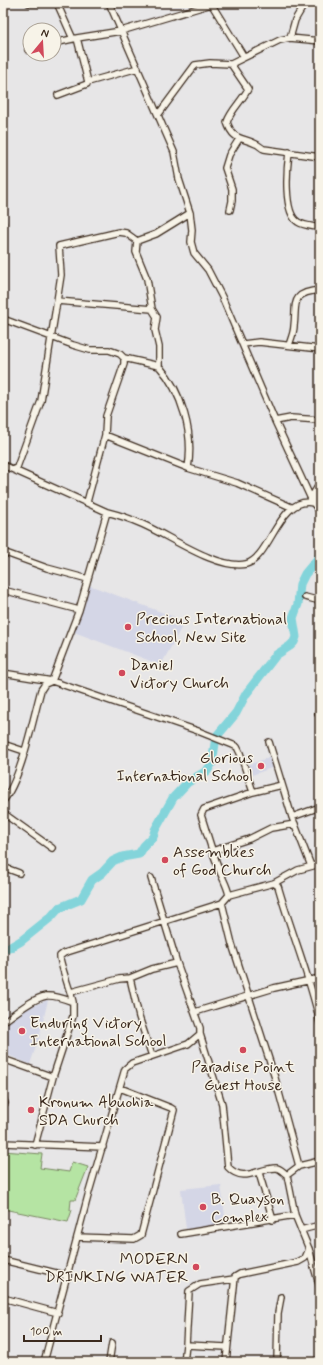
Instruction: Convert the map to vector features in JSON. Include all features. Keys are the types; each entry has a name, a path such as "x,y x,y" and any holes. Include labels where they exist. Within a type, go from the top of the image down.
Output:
{"street":[{"path":"29,3 36,3"},
{"path":"57,3 75,38 88,82"},
{"path":"109,3 174,152 179,179 190,213 191,242 194,253 208,270 243,344 275,421 312,500 320,511"},
{"path":"290,38 295,20 305,3"},
{"path":"62,41 121,31 214,4 244,56"},
{"path":"158,115 195,65 210,62 231,64 275,41 290,38 320,41"},
{"path":"231,64 247,86 241,101 227,122 232,133 238,139 258,144 264,149 320,157"},
{"path":"58,95 87,84 88,82 138,68"},
{"path":"230,210 232,189 225,168 229,155 238,139"},
{"path":"289,152 286,175 293,217 299,222 320,228"},
{"path":"136,242 156,234 190,213"},
{"path":"3,224 3,242"},
{"path":"16,470 41,401 61,275 59,246 119,232 126,233 136,242 136,252 147,279 152,309 156,317 155,330 159,347 159,366"},
{"path":"289,345 294,326 294,306 297,300 302,295 320,290"},
{"path":"56,301 152,309"},
{"path":"3,319 73,345 90,350 109,350 120,354 124,358 159,366 167,374 177,393 185,416 191,452 188,468"},
{"path":"243,344 258,342 320,349"},
{"path":"87,502 105,435 106,416 124,364 124,358"},
{"path":"275,421 291,418 320,420"},
{"path":"105,435 188,468 236,483 291,507"},
{"path":"3,465 107,512 142,524 214,559 236,565 248,564 258,555 291,507 312,500"},
{"path":"312,500 320,483"},
{"path":"3,801 10,794 41,690 45,684 52,681 79,610 107,512"},
{"path":"3,552 47,568 88,579"},
{"path":"3,590 79,610"},
{"path":"305,597 320,601"},
{"path":"3,673 52,681 185,727 237,747 253,792"},
{"path":"269,742 292,817 311,866"},
{"path":"3,744 24,751"},
{"path":"229,895 226,883 219,870 212,851 201,812 204,809 253,792 282,785"},
{"path":"292,817 320,807"},
{"path":"3,812 52,848"},
{"path":"212,851 249,839 271,828 295,824"},
{"path":"35,1145 53,1077 73,1016 71,992 67,978 59,961 60,956 64,953 165,922 222,902 229,895 274,883 286,875 320,864"},
{"path":"3,867 19,873"},
{"path":"151,878 177,963 195,1012 200,1028 200,1034 222,1104 228,1167 240,1174 260,1173 277,1168 287,1175 295,1215 308,1249 320,1288"},
{"path":"274,883 278,886 313,992 320,1023"},
{"path":"222,902 248,996 275,1078 299,1166"},
{"path":"71,992 119,979 130,978 152,969 177,963"},
{"path":"130,978 138,1017 152,1056"},
{"path":"195,1012 248,996 320,978"},
{"path":"3,1022 22,1008 45,996 58,997 73,1002"},
{"path":"44,1362 68,1276 77,1237 125,1069 132,1063 188,1044 200,1034"},
{"path":"3,1059 53,1077"},
{"path":"77,1237 134,1239 141,1235 174,1110 120,1088"},
{"path":"3,1143 103,1147"},
{"path":"287,1175 299,1166 320,1162"},
{"path":"260,1173 273,1220"},
{"path":"182,1234 273,1220 295,1215"},
{"path":"301,1230 320,1225"},
{"path":"226,1362 226,1347 234,1279 237,1274 303,1260 308,1249"},
{"path":"3,1260 68,1276"},
{"path":"184,1362 190,1289 200,1284 234,1279"},
{"path":"276,1362 278,1313 281,1297"},
{"path":"3,1298 58,1313"},
{"path":"108,1362 112,1343"},
{"path":"186,1345 226,1347"},
{"path":"314,1362 320,1359"}],"shaded area":[{"name":"Precious International School, New Site","path":"89,585 185,621 161,665 74,632"},
{"name":"Glorious International School","path":"270,757 274,767 252,775 248,765"},
{"name":"Enduring Victory International School","path":"48,1000 39,1038 30,1064 3,1053 3,1024 28,1008"},
{"name":"B. Quayson Complex","path":"221,1185 226,1224 186,1229 181,1189"}],"green space":[{"path":"3,1151 42,1154 40,1168 69,1172 72,1162 88,1167 75,1200 71,1200 70,1210 72,1210 68,1222 3,1209"}],"waterway":[{"path":"3,949 9,948 21,941 51,917 59,908 81,899 92,880 102,873 113,861 122,857 139,854 144,846 153,837 155,830 173,798 188,782 207,771 212,763 216,737 236,713 246,694 276,655 294,642 296,637 293,618 298,604 300,584 305,574 320,556"}],"place":[{"name":"Precious International School, New Site","path":"128,627"},
{"name":"Daniel Victory Church","path":"122,673"},
{"name":"Glorious International School","path":"261,766"},
{"name":"Assemblies of God Church","path":"165,860"},
{"name":"Enduring Victory International School","path":"22,1031"},
{"name":"Paradise Point Guest House","path":"243,1050"},
{"name":"Kronum Abuohia SDA Church","path":"31,1110"},
{"name":"B. Quayson Complex","path":"203,1207"},
{"name":"MODERN DRINKING WATER","path":"196,1267"}]}
